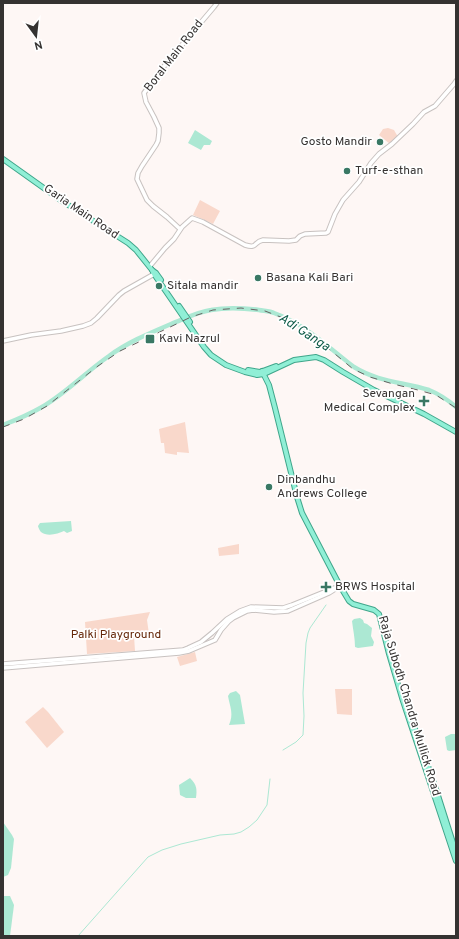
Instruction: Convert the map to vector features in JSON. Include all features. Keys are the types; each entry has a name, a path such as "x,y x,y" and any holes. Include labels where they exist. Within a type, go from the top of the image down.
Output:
{"main road":[{"name":"Boral Main Road","path":"180,228 146,200 137,179 138,173 156,145 160,133 146,102 144,93 168,61 217,3"},
{"path":"3,341 61,331 87,324 97,318 119,295 153,271 156,260 164,248 174,239 180,228 191,219 197,219 245,245 252,247 263,240 296,240 305,234 323,234 328,232 335,214 343,200 359,182 371,163 424,112 435,106 456,81"},
{"name":"Garia Main Road","path":"3,160 128,243 136,250 213,354 242,370 263,373"},
{"path":"340,585 302,513 269,386 263,373 294,360 316,357 324,360 361,383 424,414 456,432"},
{"path":"141,655 188,648 201,642 226,619 240,611 251,607 283,608 340,585"},
{"path":"3,668 28,664 189,651 215,640 229,621 247,611 288,611 329,593 340,585"},
{"name":"Raja Subodh Chandra Mullick Road","path":"340,585 352,604 374,610 379,614 391,662 456,861"},
{"path":"3,664 28,664"},
{"name":"Raja Subodh Chandra Mullick Road","path":"418,744 456,852"}],"green space":[{"path":"388,128 394,130 398,137 390,144 379,135 383,129"},
{"path":"200,200 220,211 213,224 193,215"},
{"path":"185,422 189,453 177,452 177,455 165,453 164,443 161,443 159,429"},
{"path":"239,544 239,554 219,556 218,548"},
{"name":"Palki Playground","path":"150,612 147,620 149,634 134,636 135,651 87,654 85,622"},
{"path":"195,652 197,661 180,666 177,657"},
{"path":"335,689 352,689 352,715 337,714"},
{"path":"43,707 64,732 47,748 25,722"}],"shaded area":[{"path":"195,130 212,141 210,145 204,145 201,150 188,143"},
{"path":"71,521 72,531 67,533 64,531 49,535 43,534 38,526 40,523"},
{"path":"360,618 364,623 372,628 371,636 374,642 373,646 355,647 352,621"},
{"path":"236,691 240,695 245,724 229,725 231,707 228,696 230,693"},
{"path":"451,734 456,734 456,750 449,751 447,750 445,737"},
{"path":"190,778 196,787 196,798 186,798 180,795 179,785"},
{"path":"3,822 14,839 11,868 8,875 3,877"},
{"path":"3,896 10,896 14,905 10,936 3,936"}],"waterway":[{"name":"Adi Ganga","path":"3,425 42,407 68,389 116,351 131,342 196,314 211,310 229,308 272,312 296,323 326,344 354,367 363,372 381,379 429,390 443,397 456,407"},
{"path":"283,750 296,742 303,735 303,693 306,643 310,628 326,605"},
{"path":"78,936 148,857 162,850 181,844 220,835 234,834 249,827 257,820 267,805 270,779"}],"railway":[{"path":"3,427 24,419 47,406 98,366 120,351 191,317 213,310 241,308 265,311 291,321 323,344 353,369 370,377 436,395 456,408"}],"place":[{"name":"Gosto Mandir","path":"380,142"},
{"name":"Turf-e-sthan","path":"347,171"},
{"name":"Basana Kali Bari","path":"258,278"},
{"name":"Sitala mandir","path":"159,286"},
{"name":"Kavi Nazrul","path":"150,339"},
{"name":"Sevangan Medical Complex","path":"424,401"},
{"name":"Dinbandhu Andrews College","path":"269,487"},
{"name":"BRWS Hospital","path":"326,587"}]}
